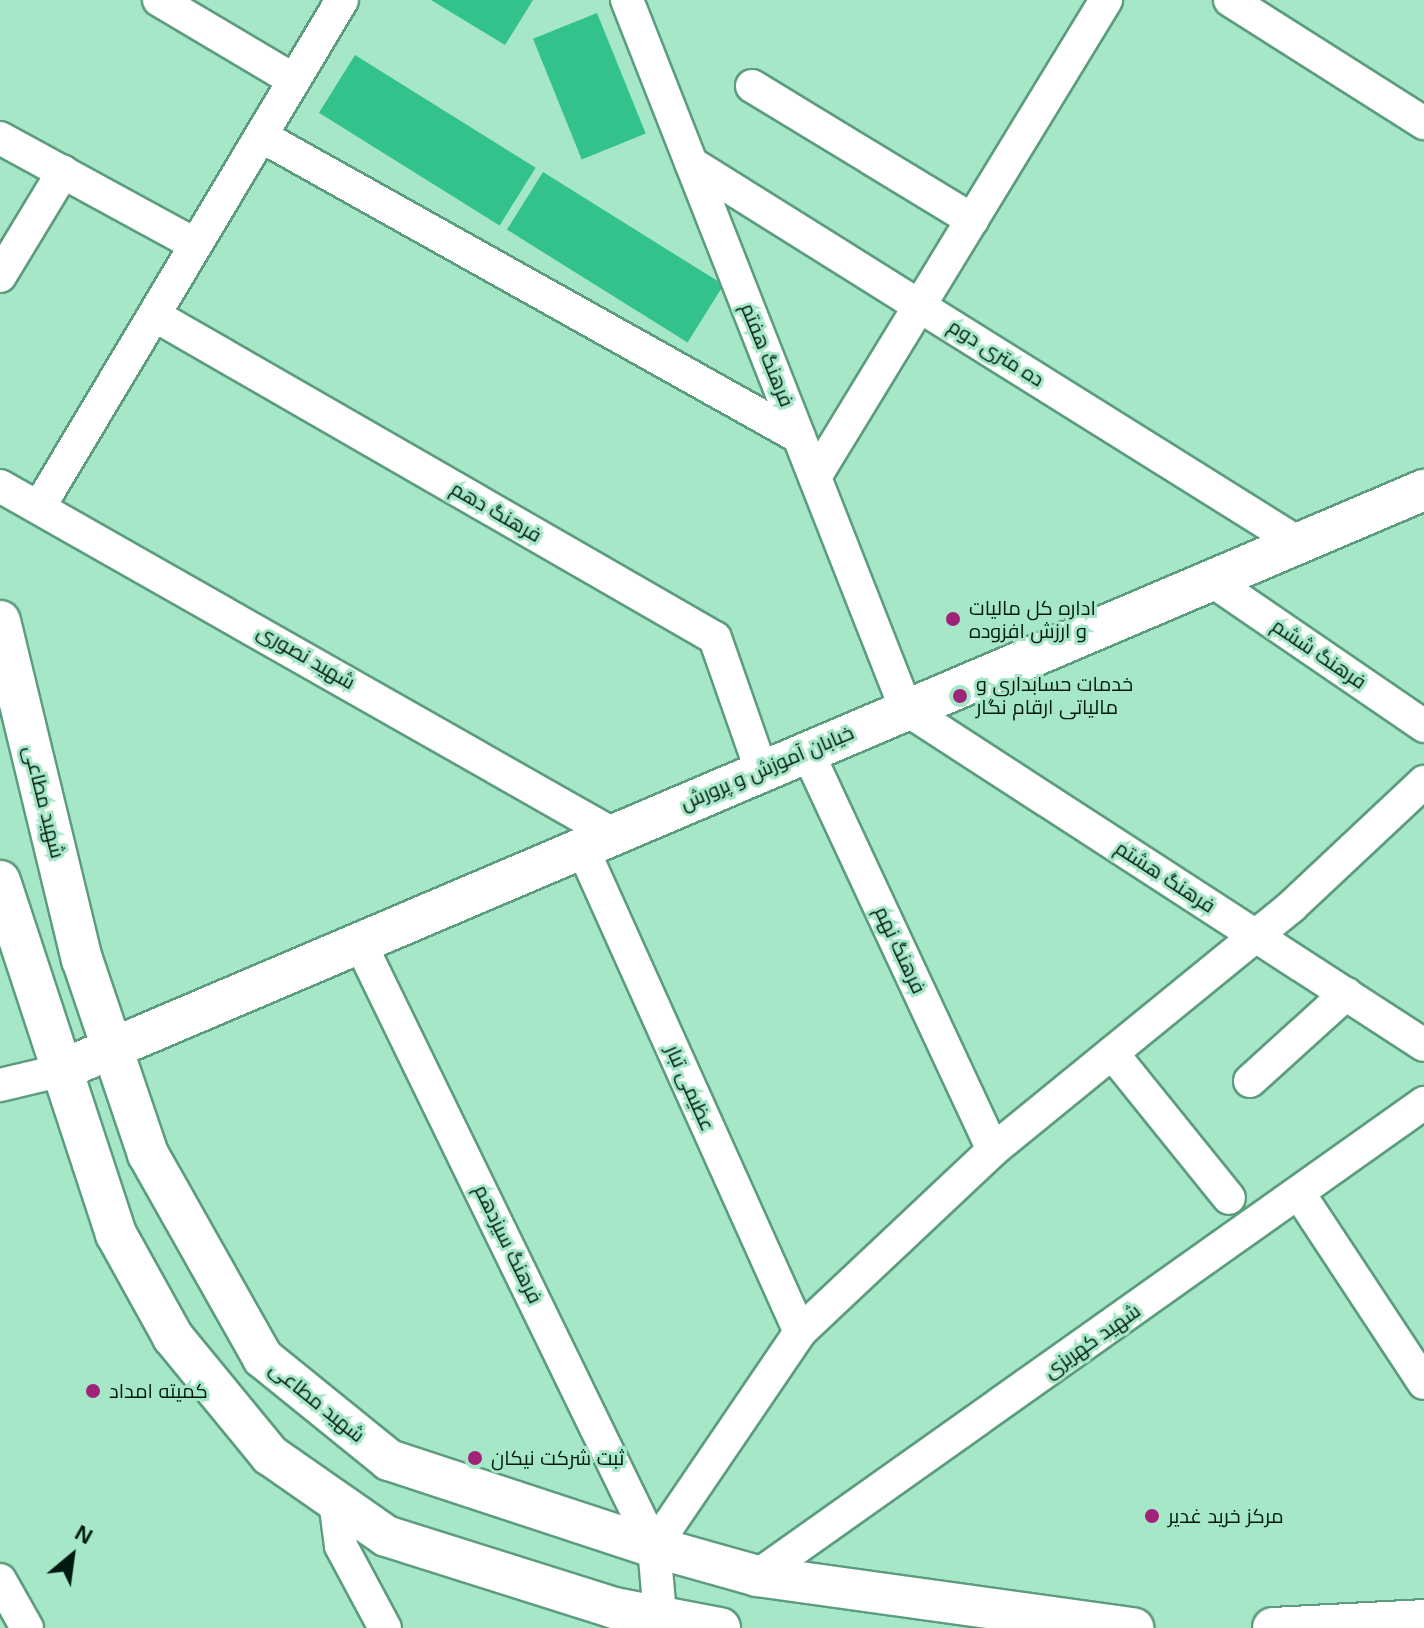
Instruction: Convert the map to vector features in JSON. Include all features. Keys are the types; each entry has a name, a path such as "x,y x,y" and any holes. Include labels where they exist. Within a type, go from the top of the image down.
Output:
{"street":[{"path":"159,0 294,80"},
{"path":"41,504 342,0"},
{"name":"فرهنگ هفتم","path":"627,0 906,709"},
{"path":"815,477 1106,0"},
{"path":"1230,0 1424,123"},
{"path":"752,86 972,220"},
{"path":"261,136 799,437"},
{"path":"0,138 196,245"},
{"name":"ده متری دوم","path":"691,163 1300,544"},
{"path":"0,276 63,172"},
{"name":"فرهنگ دهم","path":"154,315 715,638 762,772"},
{"name":"شهید نصوری","path":"0,486 41,504 595,838"},
{"name":"خیابان آموزش و پرورش","path":"59,1071 595,838 762,772 1424,490"},
{"name":"فرهنگ ششم","path":"1214,582 1424,726"},
{"name":"شهید مطاعی","path":"0,621 82,959 148,1154 263,1358 389,1460 654,1547 757,1576 1133,1628"},
{"name":"فرهنگ هشتم","path":"906,709 1424,1045"},
{"name":"فرهنگ نهم","path":"807,751 993,1150"},
{"path":"649,1622 654,1547 800,1332 993,1150 1256,936 1424,782"},
{"name":"عظیمی تبار","path":"595,838 800,1332"},
{"path":"0,881 59,1071 116,1234 173,1337 270,1455 386,1536 614,1608 649,1622 720,1628"},
{"name":"فرهنگ سیزدهم","path":"359,941 654,1547"},
{"path":"1250,1081 1346,994"},
{"path":"1112,1053 1229,1198"},
{"path":"0,1085 59,1071"},
{"name":"شهید کهریزی","path":"757,1576 1300,1195 1424,1103"},
{"path":"1300,1195 1424,1383"},
{"path":"335,1501 341,1546 385,1628"},
{"path":"649,1622 757,1576"},
{"path":"0,1580 27,1628"},
{"path":"1273,1628 1424,1620"}],"building":[{"path":"431,0 533,0 505,45"},
{"path":"597,13 646,134 582,159 533,39"},
{"path":"355,55 536,168 500,226 319,113"},
{"path":"543,172 724,285 688,343 507,230"}],"place":[{"name":"اداره کل مالیات و ارزش افزوده","path":"953,619"},
{"name":"خدمات حسابداری و مالیاتی ارقام نگار","path":"960,696"},
{"name":"کمیته امداد","path":"93,1391"},
{"name":"ثبت شرکت نیکان","path":"475,1458"},
{"name":"مرکز خرید غدیر","path":"1152,1516"}]}
